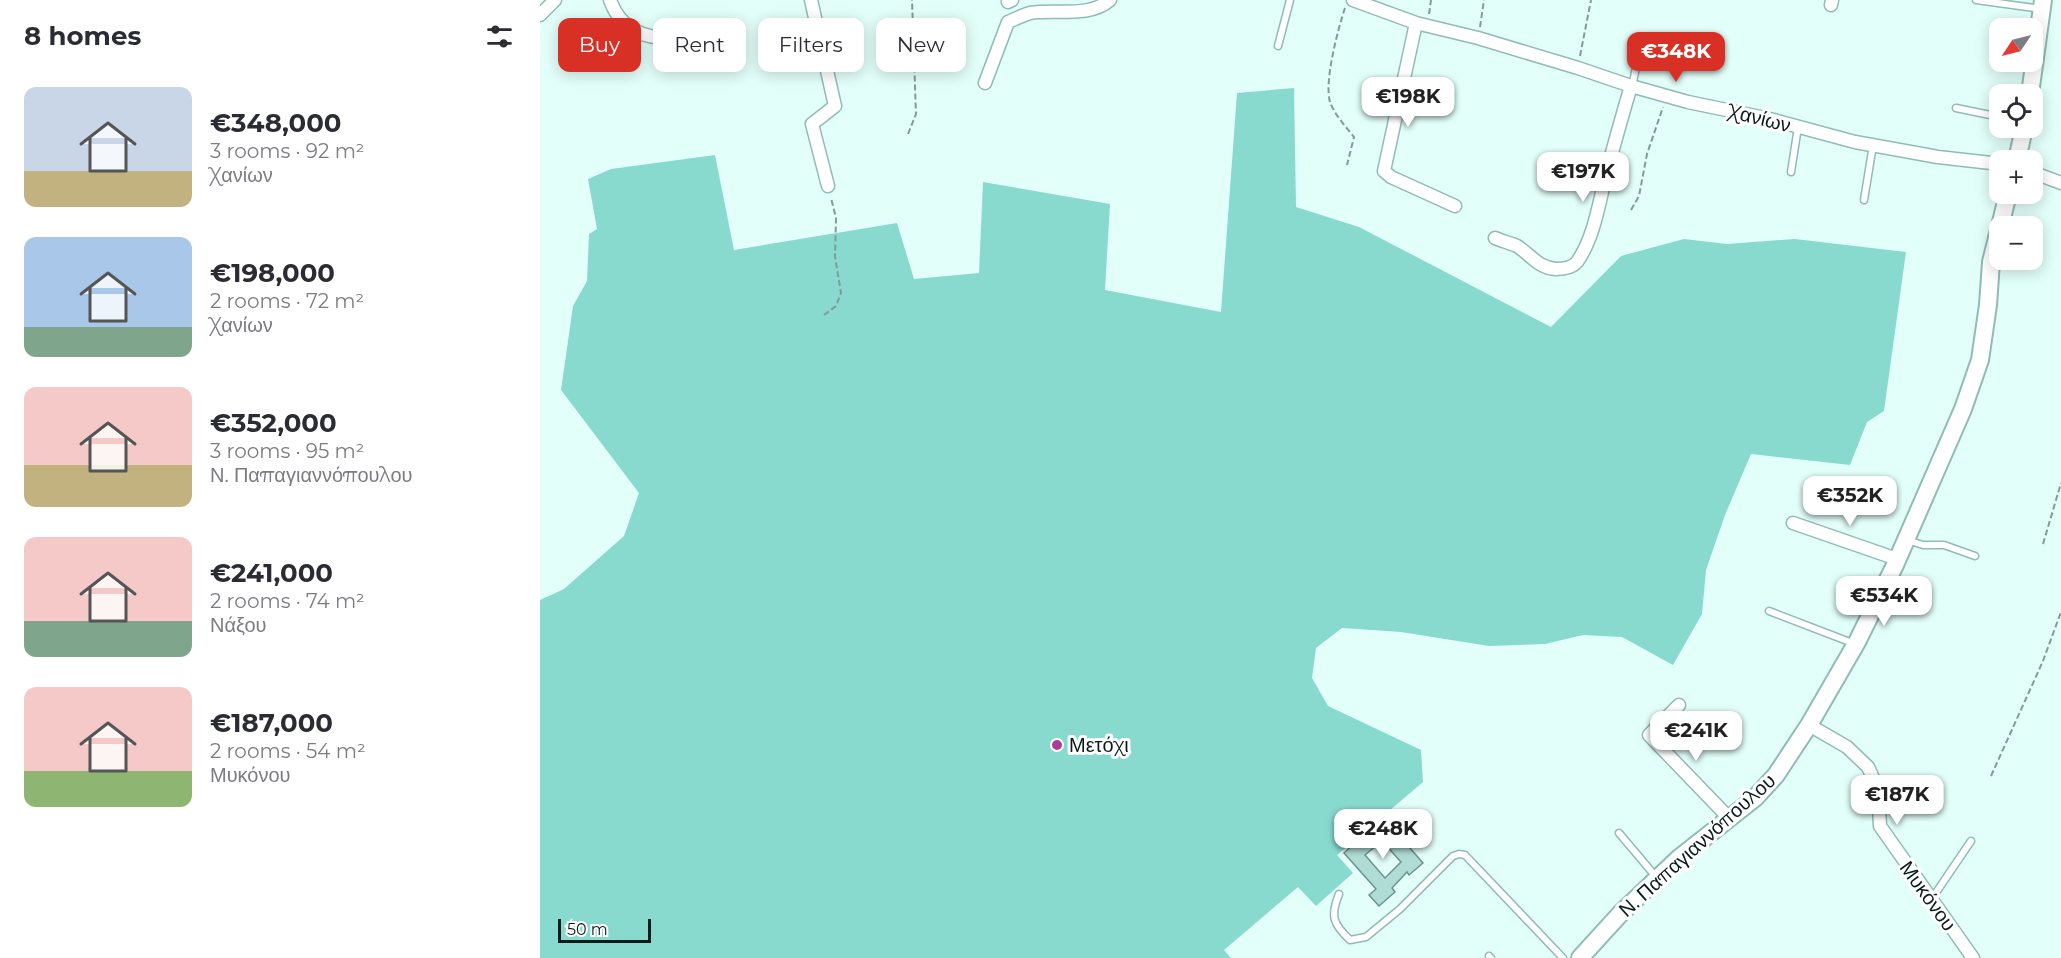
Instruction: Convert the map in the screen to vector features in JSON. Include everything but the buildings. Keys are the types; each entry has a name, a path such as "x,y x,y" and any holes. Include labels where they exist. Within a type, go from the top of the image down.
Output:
{"street":[{"path":"540,15 555,0"},
{"path":"610,0 615,14 625,24 653,39"},
{"path":"811,0 834,106 812,124 828,186"},
{"path":"985,83 1008,22 1028,14 1082,11 1102,7 1110,0"},
{"name":"Χανίων","path":"1353,0 1416,23 1478,38 1667,96 1873,145 1938,157 1989,163"},
{"path":"2031,84 2042,4"},
{"path":"1416,23 1384,171 1391,177 1455,206"},
{"path":"1495,238 1518,247 1532,260 1550,268 1571,267 1576,262 1587,241 1597,212 1631,86"},
{"path":"2043,176 2061,183"},
{"name":"Ν. Παπαγιαννόπουλου","path":"1580,958 1621,913 1679,858 1755,798 1776,775 1809,725 1855,644 1898,560 1963,409 1980,360 1988,305 1991,262 2006,204"},
{"path":"1793,523 1898,560"},
{"path":"1679,705 1650,735 1730,819"},
{"name":"Μυκόνου","path":"1809,725 1847,747 1868,767 1878,789 1880,826 1972,958"}],"lane":[{"path":"1278,46 1290,0"},
{"path":"1976,0 2042,4"},
{"path":"1631,86 1642,41"},
{"path":"1956,108 1989,115"},
{"path":"1791,172 1798,127"},
{"path":"1864,200 1873,145"},
{"path":"1906,540 1923,545 1944,545 1975,556"},
{"path":"1769,611 1855,644"},
{"path":"1619,833 1657,879"},
{"path":"1931,901 1971,841"},
{"path":"1339,894 1333,909 1338,929 1350,940 1365,937 1400,909 1453,856 1465,855 1563,958"}],"path":[{"path":"908,134 916,114 912,0"},
{"path":"1347,165 1354,137 1330,102 1329,87 1337,32 1348,0"},
{"path":"1478,38 1484,0"},
{"path":"1578,68 1591,0"},
{"path":"1631,210 1639,196 1647,154 1667,96"},
{"path":"824,315 836,306 841,293 835,257 836,218 828,186"},
{"path":"2043,544 2061,483"},
{"path":"1991,776 2043,661 2061,612"}],"shaded area":[{"path":"1294,88 1296,207 1359,227 1551,327 1621,256 1684,239 1727,244 1795,239 1906,252 1884,411 1867,422 1850,465 1751,454 1725,515 1706,570 1702,614 1673,665 1622,637 1583,635 1545,644 1489,646 1401,632 1342,628 1316,648 1312,678 1328,706 1421,750 1423,782 1337,855 1353,873 1316,906 1298,887 1224,950 1231,958 540,958 540,600 564,589 624,536 639,493 561,390 573,306 587,281 589,234 597,229 588,179 611,169 715,155 734,250 897,223 914,279 979,273 983,182 1110,204 1105,290 1221,312 1237,93"}],"place":[{"name":"Μετόχι","path":"1057,745"}]}
